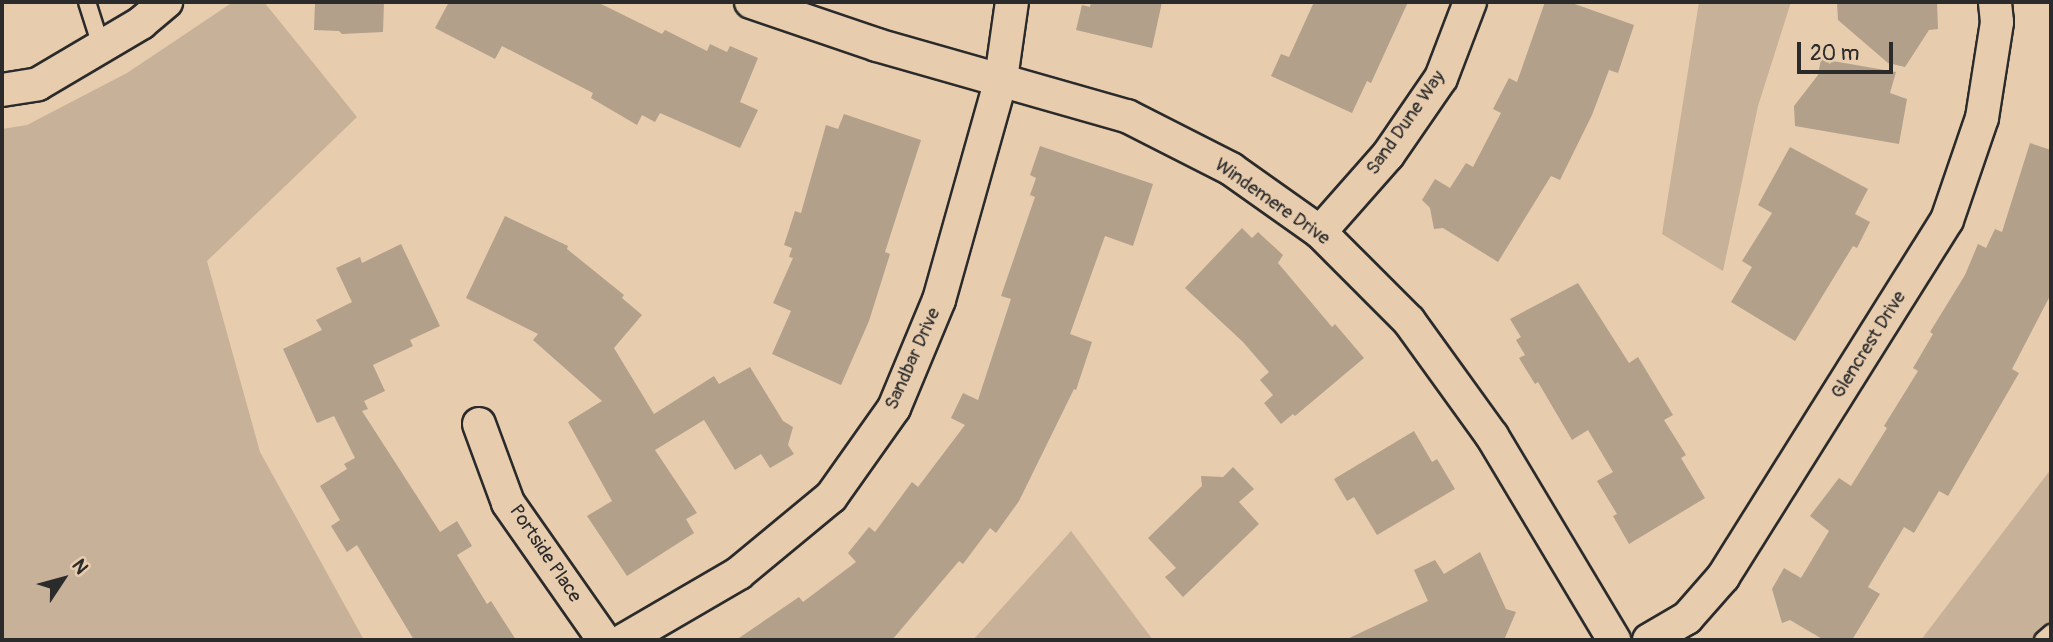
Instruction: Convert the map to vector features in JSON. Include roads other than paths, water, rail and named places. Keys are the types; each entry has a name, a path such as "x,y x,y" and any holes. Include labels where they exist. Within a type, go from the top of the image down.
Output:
{"street":[{"path":"2,90 38,84 141,23 166,2"},
{"name":"Windemere Drive","path":"751,2 877,45 1127,116 1231,169 1320,232 1409,321 1492,436 1614,640"},
{"name":"Sandbar Drive","path":"624,640 739,573 831,497 894,408 939,300 1001,79 1012,2"},
{"name":"Sand Dune Way","path":"1320,232 1388,155 1441,78 1470,2"},
{"name":"Glencrest Drive","path":"1648,640 1687,618 1723,577 1947,220 1982,118 1997,22 1995,2"},
{"name":"Portside Place","path":"480,424 508,503 604,640"}],"lane":[{"path":"87,2 101,46"},
{"path":"2043,640 2051,633"}]}
